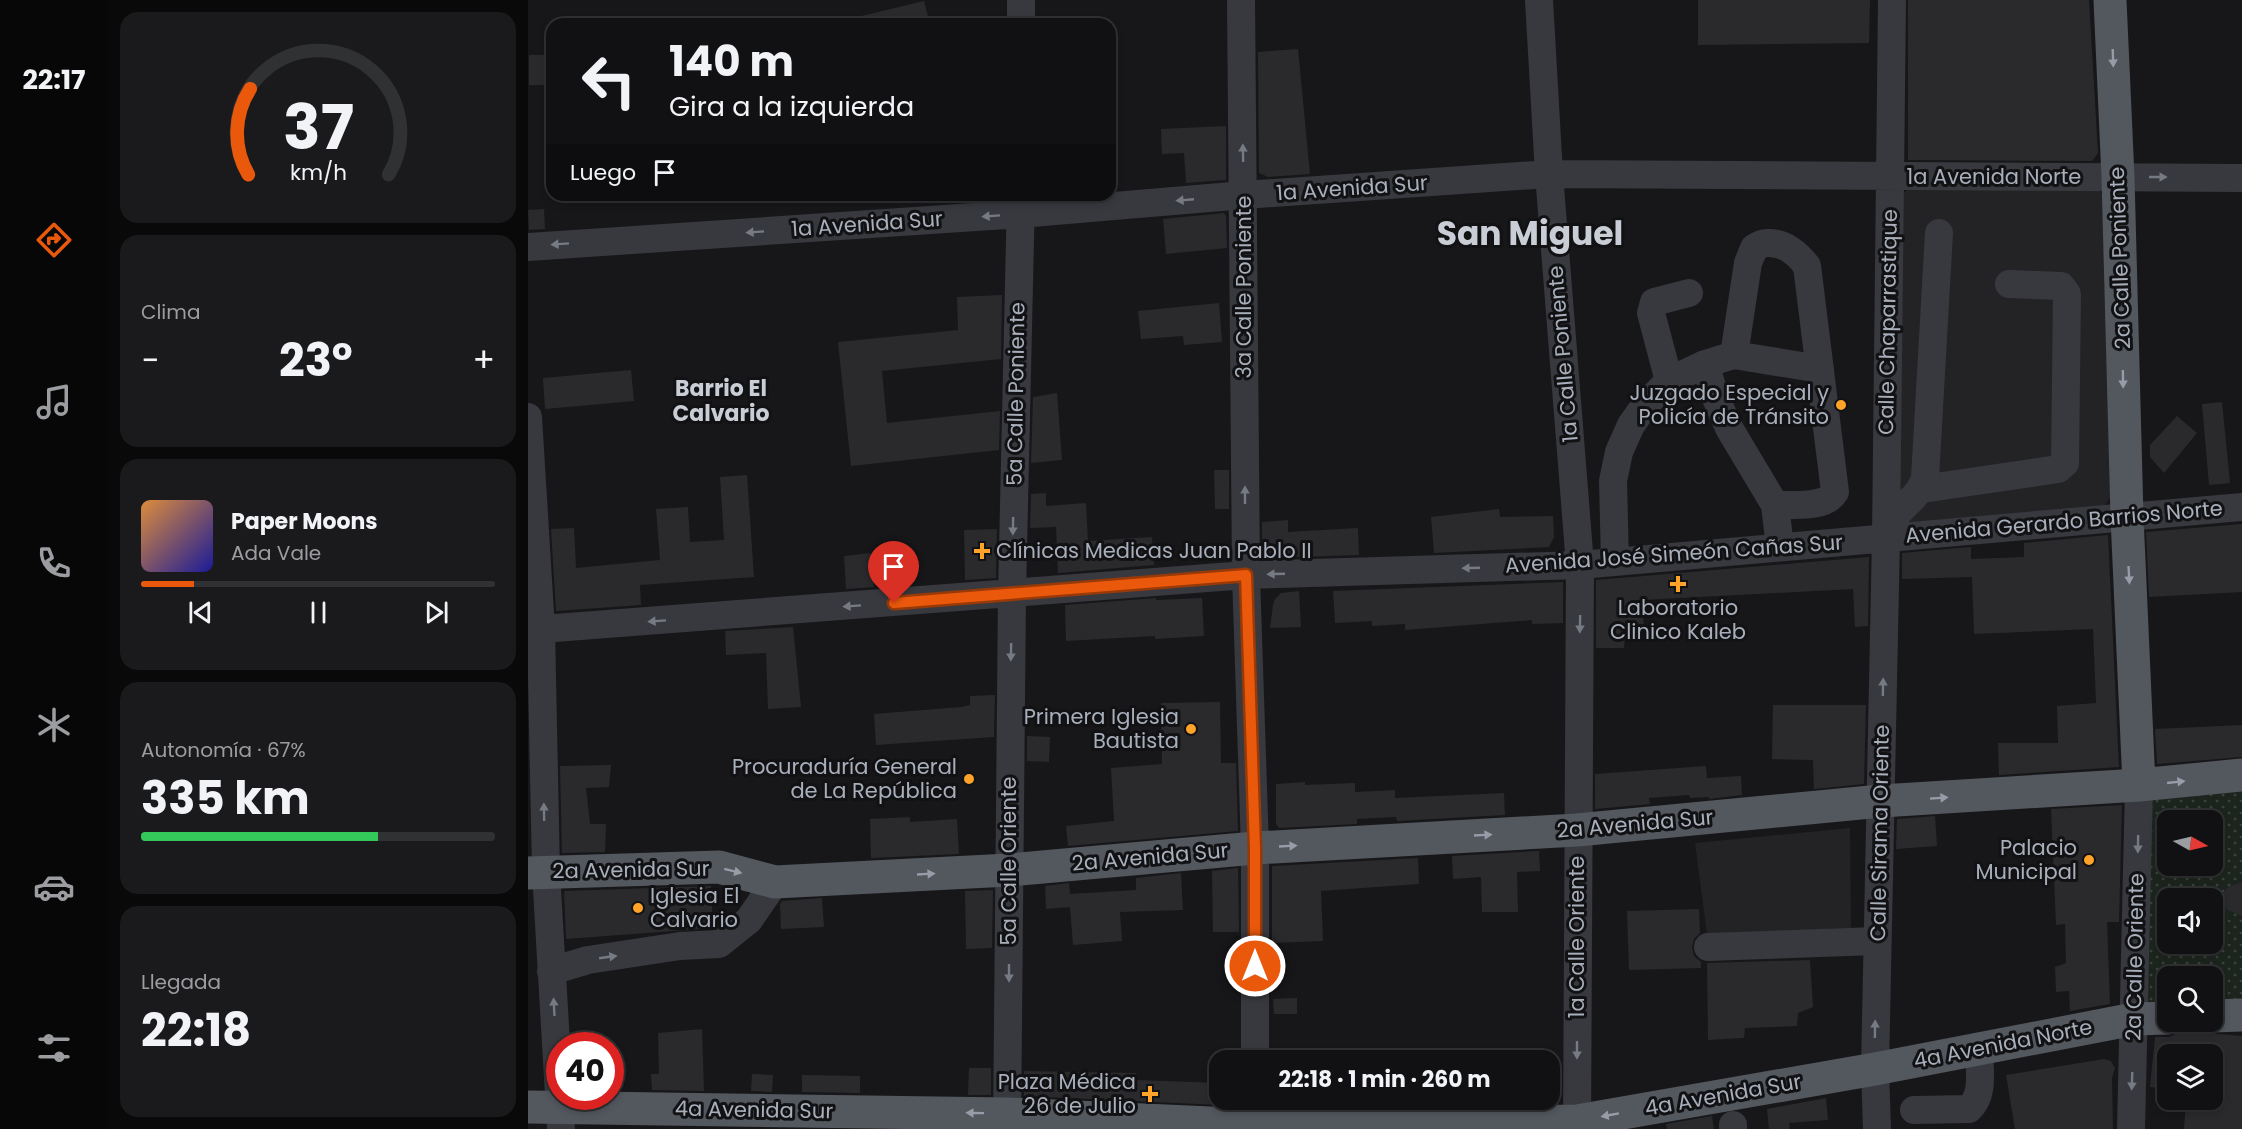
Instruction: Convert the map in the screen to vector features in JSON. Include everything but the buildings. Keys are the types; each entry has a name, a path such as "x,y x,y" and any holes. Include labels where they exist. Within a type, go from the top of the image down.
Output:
{"main road":[{"name":"2a Calle Poniente","path":"2110,0 2118,177 2127,517"},
{"name":"2a Calle Oriente","path":"2127,517 2139,785"},
{"path":"1881,801 2139,785 2242,775"},
{"name":"2a Avenida Sur","path":"537,872 719,867 775,882 1009,870 1255,848 1577,830 1881,801"},
{"path":"2223,1016 2242,1015"},
{"name":"4a Avenida Norte","path":"1875,1069 2134,1019 2157,1018"},
{"name":"4a Avenida Sur","path":"549,1114 1007,1121 1255,1118 1577,1125 1875,1069"}],"street":[{"path":"1021,0 1021,18"},
{"name":"3a Calle Poniente","path":"1241,0 1246,575 1255,848 1255,1050"},
{"name":"1a Calle Poniente","path":"1539,0 1549,174 1581,565"},
{"name":"Calle Chaparrastique","path":"1886,537 1892,0"},
{"name":"1a Avenida Sur","path":"1116,201 1244,195 1549,174 1890,176"},
{"name":"1a Avenida Norte","path":"1890,176 2242,178"},
{"name":"1a Avenida Sur","path":"528,246 1020,205 1110,201"},
{"name":"5a Calle Poniente","path":"1012,594 1020,205"},
{"path":"1886,537 1897,513 1922,489 1925,478 1939,233"},
{"path":"1734,355 1748,263 1754,248 1766,243 1789,249 1798,254 1807,266 1835,492 1824,502 1775,505"},
{"path":"1922,489 2058,469 2066,464 2067,294 2061,286 2010,284"},
{"path":"1669,381 1651,313 1652,307 1654,302 1689,293"},
{"path":"1616,562 1613,481 1619,453 1631,425 1646,404 1669,381 1705,364 1734,355 1820,369"},
{"path":"1705,364 1715,396 1729,428 1775,505 1780,547"},
{"path":"528,417 537,872 551,971 549,1114"},
{"name":"Avenida Gerardo Barrios Norte","path":"1886,537 2242,507"},
{"name":"Avenida José Simeón Cañas Sur","path":"534,630 1246,575 1581,565 1886,537"},
{"name":"Calle Sirama Oriente","path":"1877,1129 1875,1069 1886,537"},
{"name":"1a Calle Oriente","path":"1577,1125 1577,830 1581,565"},
{"name":"5a Calle Oriente","path":"1007,1121 1012,594"},
{"name":"2a Calle Oriente","path":"2131,1129 2139,785"},
{"path":"551,971 588,960 680,946 719,944 749,920 775,882"},
{"path":"1708,947 1878,941"},
{"path":"1914,1110 1969,1109 1977,1101 1980,1087 1979,1049"}],"shaded area":[{"path":"2094,185 2103,195 2114,492 2104,507 1903,523 1893,513 1897,199 1908,189"},
{"path":"2242,775 2242,1015 2223,1016 2223,966 2157,966 2157,1018 2134,1019 2139,785"},
{"path":"1850,828 1851,928 1707,934 1695,843"}],"place":[{"name":"Juzgado Especial y Policía de Tránsito","path":"1841,405"},
{"name":"Clínicas Medicas Juan Pablo II","path":"982,551"},
{"name":"Laboratorio Clinico Kaleb","path":"1678,584"},
{"name":"Primera Iglesia Bautista","path":"1191,729"},
{"name":"Procuraduría General de La República","path":"969,779"},
{"name":"Palacio Municipal","path":"2089,860"},
{"name":"Iglesia El Calvario","path":"638,908"},
{"name":"Plaza Médica 26 de Julio","path":"1150,1094"}],"district":[{"name":"San Miguel","path":"1530,233"},
{"name":"Barrio El Calvario","path":"721,401"}],"route":[{"path":"894,603 1246,575 1255,848 1255,966"}]}
